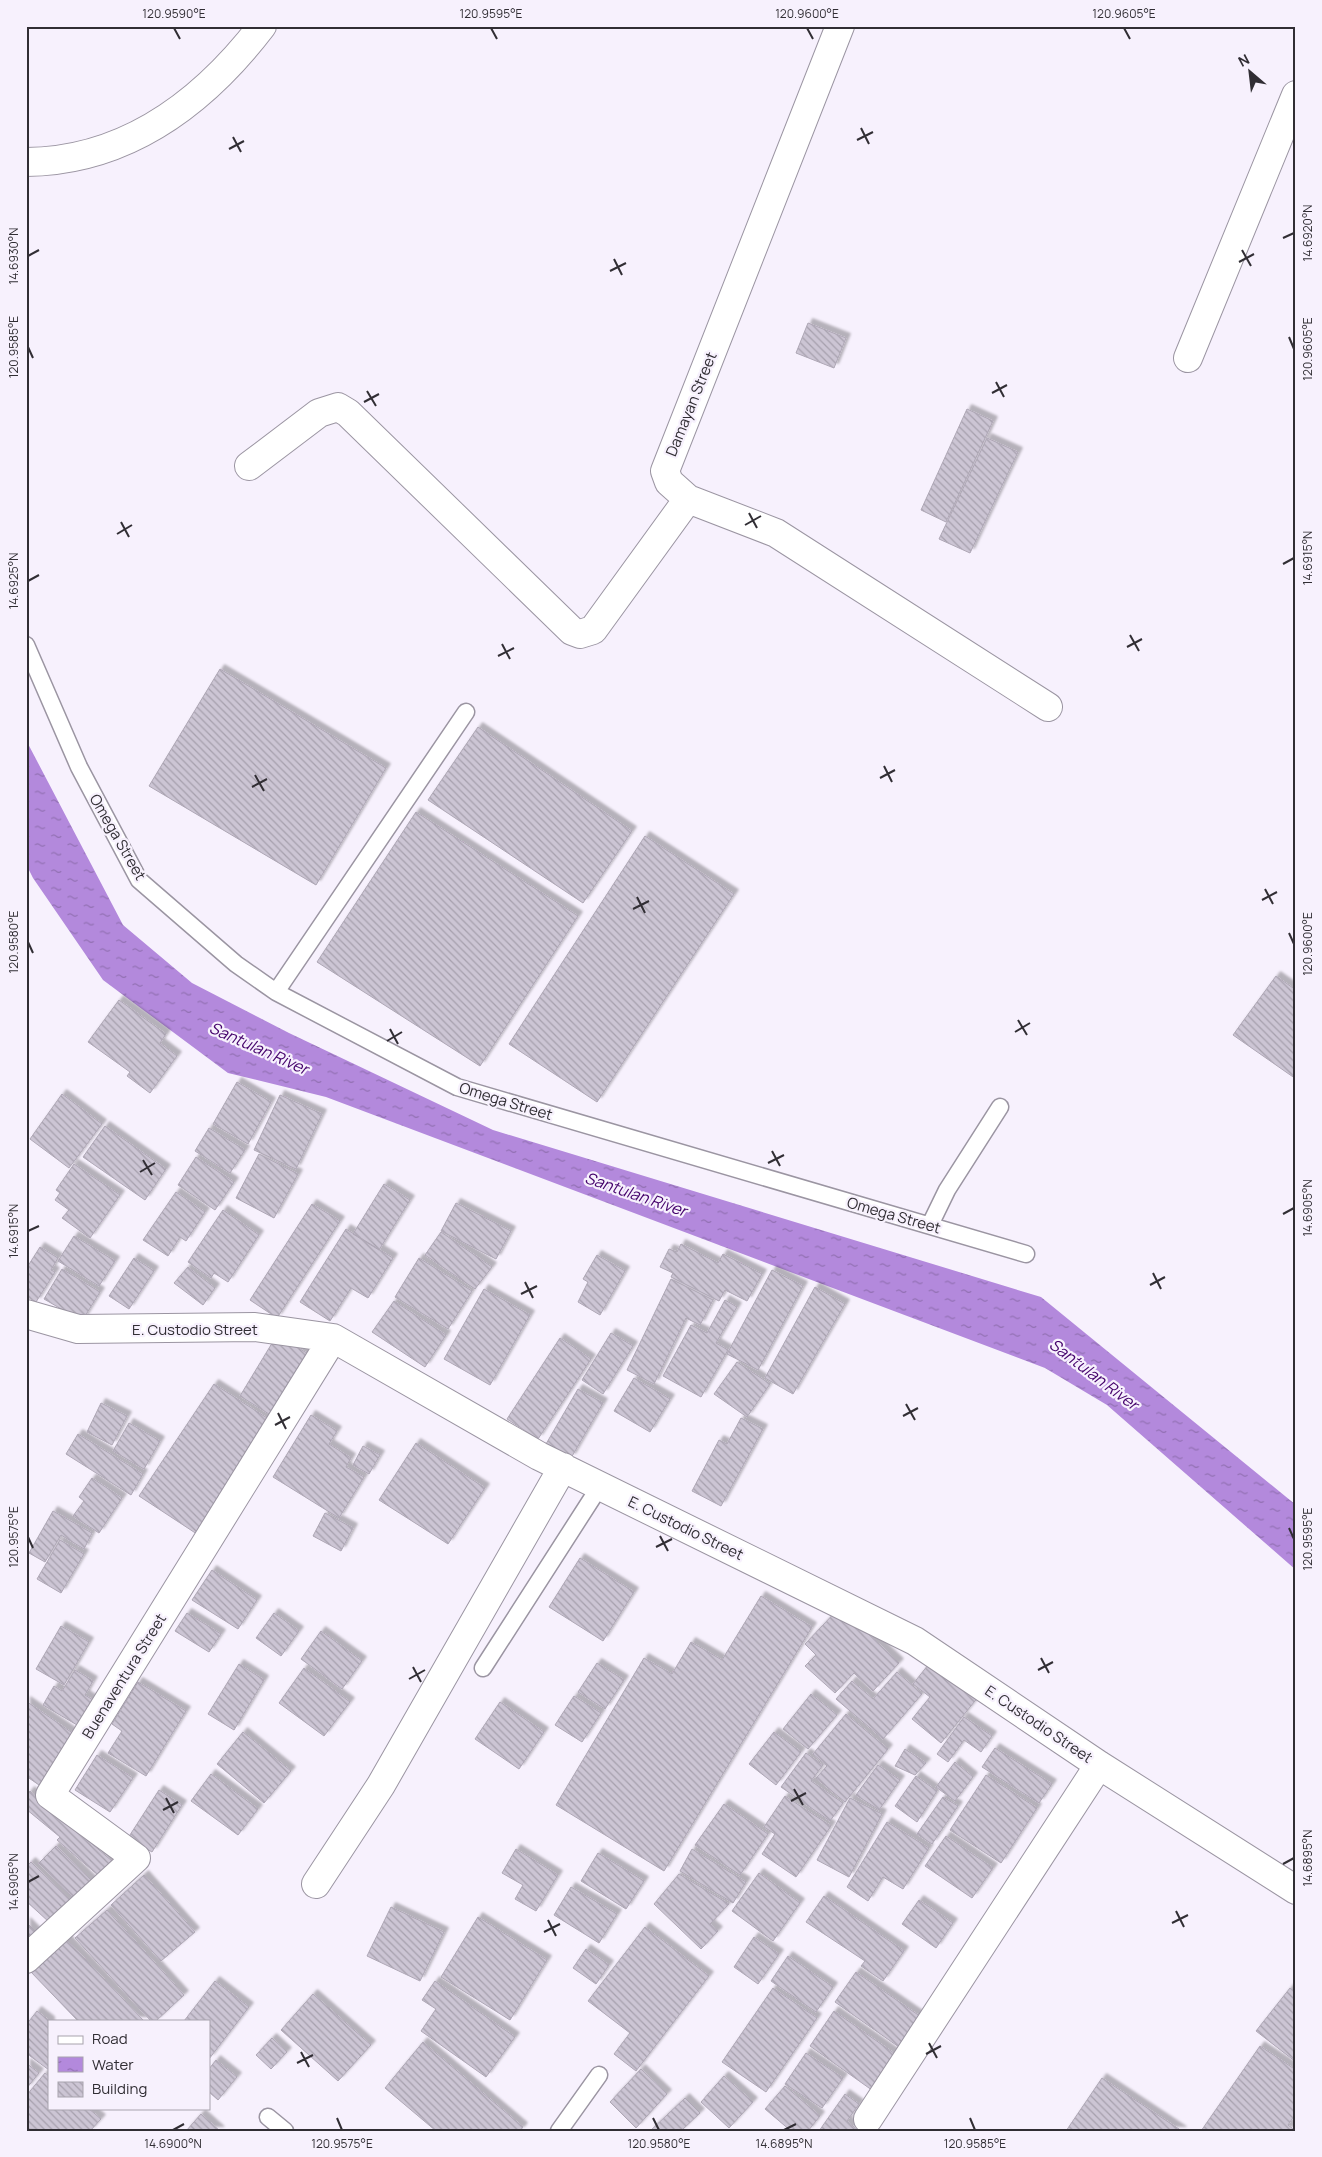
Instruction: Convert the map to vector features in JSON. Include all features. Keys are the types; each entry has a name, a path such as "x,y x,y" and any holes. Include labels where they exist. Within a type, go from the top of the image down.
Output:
{"street":[{"path":"26,162 48,162 90,152 148,131 196,98 236,60 262,26"},
{"name":"Damayan Street","path":"840,26 665,471 669,482 688,499 776,533 1048,707"},
{"path":"1188,358 1296,95"},
{"path":"249,466 319,413 338,407 348,413 572,631 580,634 594,630 688,499"},
{"name":"E. Custodio Street","path":"26,1314 78,1330 254,1327 333,1338 562,1467 915,1641 1099,1765 1296,1890"},
{"name":"Buenaventura Street","path":"26,1959 136,1858 50,1796 333,1338"},
{"path":"316,1884 381,1785 562,1467"},
{"path":"868,2120 1099,1765"}],"lane":[{"name":"Omega Street","path":"26,645 79,767 139,880 236,964 276,992 457,1087 1026,1254"},
{"path":"276,992 466,712"},
{"path":"930,1225 947,1190 1000,1107"},
{"path":"483,1668 600,1486"},
{"path":"559,2131 599,2075"},
{"path":"268,2117 285,2131"}],"water":[{"name":"Santulan River","path":"26,740 123,925 192,983 289,1033 493,1130 1041,1297 1296,1505 1296,1570 1107,1405 1045,1368 326,1097 228,1073 103,980 33,878 26,864"}],"building":[{"path":"808,323 846,338 834,368 796,353"},
{"path":"967,409 993,421 946,522 921,510"},
{"path":"987,438 1018,452 970,553 939,539"},
{"path":"220,669 386,768 316,885 149,786"},
{"path":"478,727 632,831 583,903 428,800"},
{"path":"416,812 578,916 480,1066 317,962"},
{"path":"645,836 734,894 597,1102 509,1044"},
{"path":"1276,976 1296,990 1296,1079 1233,1035"},
{"path":"119,1000 166,1034 160,1043 177,1056 150,1093 127,1076 130,1072 88,1042"},
{"path":"237,1082 271,1102 248,1144 213,1124"},
{"path":"62,1094 102,1124 69,1168 30,1139"},
{"path":"280,1095 322,1114 296,1169 254,1150"},
{"path":"105,1126 166,1169 145,1200 83,1157"},
{"path":"209,1128 245,1150 230,1173 195,1151"},
{"path":"259,1154 298,1174 274,1218 236,1198"},
{"path":"196,1157 234,1182 215,1210 178,1185"},
{"path":"74,1164 120,1195 90,1238 62,1218 69,1210 55,1200 60,1193 56,1190"},
{"path":"384,1184 410,1200 379,1250 353,1234"},
{"path":"176,1192 205,1212 186,1241 180,1237 168,1256 143,1240"},
{"path":"456,1203 511,1231 496,1259 441,1231"},
{"path":"312,1204 340,1221 277,1318 250,1300"},
{"path":"223,1210 259,1235 228,1282 214,1273 211,1278 188,1262"},
{"path":"346,1229 393,1258 368,1298 351,1288 330,1321 300,1302"},
{"path":"441,1232 492,1267 475,1289 425,1255"},
{"path":"74,1236 115,1261 99,1286 58,1261"},
{"path":"681,1244 718,1263 723,1254 762,1274 747,1301 725,1290 719,1301 671,1277 673,1273 660,1267 669,1249 677,1252"},
{"path":"40,1247 58,1258 51,1270 55,1272 36,1302 26,1296 26,1269"},
{"path":"597,1255 625,1271 600,1315 578,1302 588,1282 583,1279"},
{"path":"134,1258 154,1271 129,1309 109,1296"},
{"path":"419,1258 472,1291 448,1329 395,1297"},
{"path":"188,1267 215,1288 203,1305 174,1283"},
{"path":"62,1269 100,1292 82,1321 44,1299"},
{"path":"772,1270 803,1286 758,1370 727,1354"},
{"path":"671,1279 713,1300 700,1325 686,1318 654,1384 627,1370"},
{"path":"815,1287 845,1304 793,1394 765,1378"},
{"path":"484,1289 530,1315 490,1385 444,1359"},
{"path":"725,1300 737,1307 716,1343 728,1350 701,1397 663,1376 691,1325 707,1333"},
{"path":"394,1301 446,1335 425,1367 372,1332"},
{"path":"611,1333 633,1346 603,1394 582,1380"},
{"path":"277,1335 315,1358 277,1419 240,1396"},
{"path":"560,1338 591,1359 538,1439 507,1419"},
{"path":"737,1362 770,1384 747,1417 714,1394"},
{"path":"634,1378 670,1399 650,1432 614,1411"},
{"path":"214,1384 278,1425 203,1538 139,1496"},
{"path":"578,1389 603,1403 571,1458 546,1444"},
{"path":"101,1403 127,1416 112,1445 87,1432"},
{"path":"311,1415 337,1431 329,1444 351,1458 346,1467 364,1477 339,1518 273,1477"},
{"path":"741,1418 763,1429 721,1506 692,1491 719,1440 727,1444"},
{"path":"129,1423 160,1441 144,1469 113,1451"},
{"path":"78,1434 143,1474 131,1495 66,1454"},
{"path":"416,1443 485,1488 448,1544 379,1500"},
{"path":"363,1446 380,1455 369,1474 353,1465"},
{"path":"92,1478 122,1498 99,1533 73,1516 84,1501 79,1497"},
{"path":"53,1511 92,1533 84,1549 61,1535 45,1562 29,1553"},
{"path":"325,1513 353,1528 341,1551 313,1536"},
{"path":"60,1540 84,1554 61,1593 37,1579"},
{"path":"580,1558 634,1592 603,1641 549,1607"},
{"path":"212,1570 257,1600 238,1629 192,1600"},
{"path":"761,1596 812,1627 664,1871 556,1805 644,1658 672,1674 691,1642 722,1660"},
{"path":"840,1607 899,1663 873,1691 854,1673 835,1693 805,1666 816,1655 805,1644"},
{"path":"187,1613 221,1634 209,1652 175,1631"},
{"path":"274,1613 299,1631 281,1656 256,1638"},
{"path":"61,1626 89,1642 64,1685 36,1669"},
{"path":"321,1631 362,1661 342,1689 301,1659"},
{"path":"932,1660 979,1696 941,1743 912,1719 930,1697 913,1684"},
{"path":"597,1663 624,1680 605,1709 578,1692"},
{"path":"239,1664 264,1680 234,1730 208,1714"},
{"path":"304,1668 350,1702 324,1736 279,1703"},
{"path":"75,1670 93,1681 85,1695 93,1700 77,1725 43,1705 54,1686 62,1691"},
{"path":"897,1672 922,1694 883,1739 836,1699 852,1681 873,1699"},
{"path":"138,1682 186,1711 146,1776 108,1753 122,1731 112,1724"},
{"path":"811,1694 837,1715 808,1749 783,1729"},
{"path":"574,1696 601,1713 582,1742 555,1725"},
{"path":"26,1701 74,1734 39,1785 26,1776"},
{"path":"500,1702 544,1732 519,1769 475,1739"},
{"path":"846,1714 888,1749 845,1802 816,1778 827,1766 813,1754"},
{"path":"964,1717 992,1736 981,1752 964,1740 948,1762 937,1754"},
{"path":"243,1732 291,1771 264,1803 217,1764"},
{"path":"774,1732 801,1752 776,1785 749,1764"},
{"path":"995,1748 1052,1784 1039,1803 982,1767"},
{"path":"905,1749 926,1763 915,1775 895,1766"},
{"path":"806,1753 823,1765 811,1781 843,1803 830,1821 781,1787"},
{"path":"97,1755 133,1778 110,1812 75,1790"},
{"path":"955,1762 973,1777 955,1801 936,1787"},
{"path":"878,1765 900,1780 879,1810 856,1795"},
{"path":"211,1774 258,1809 238,1835 191,1801"},
{"path":"986,1775 1037,1808 1001,1863 950,1830"},
{"path":"916,1776 937,1791 917,1822 895,1806"},
{"path":"159,1790 182,1805 152,1852 128,1838"},
{"path":"30,1791 112,1861 99,1876 57,1840 60,1837 26,1809 26,1796"},
{"path":"785,1796 831,1826 796,1877 762,1854 775,1834 764,1827"},
{"path":"943,1797 958,1806 932,1844 917,1834"},
{"path":"850,1798 882,1814 849,1877 817,1860"},
{"path":"724,1804 768,1834 740,1875 695,1845"},
{"path":"887,1822 929,1848 903,1889 883,1877 868,1901 847,1887"},
{"path":"946,1836 993,1868 972,1898 925,1866"},
{"path":"56,1846 94,1883 76,1901 39,1863"},
{"path":"516,1849 558,1875 536,1911 515,1899 523,1885 502,1873"},
{"path":"692,1849 746,1882 733,1903 680,1871"},
{"path":"598,1853 644,1881 626,1909 581,1881"},
{"path":"31,1862 70,1900 49,1922 26,1901 26,1867"},
{"path":"759,1873 800,1903 773,1941 732,1911"},
{"path":"679,1874 729,1904 710,1924 718,1931 701,1949 654,1904"},
{"path":"144,1875 195,1932 161,1961 111,1905"},
{"path":"571,1887 617,1914 599,1943 554,1915"},
{"path":"824,1896 904,1951 883,1981 861,1966 865,1961 806,1922"},
{"path":"919,1900 953,1923 936,1948 902,1924"},
{"path":"391,1907 444,1932 420,1981 367,1956"},
{"path":"107,1910 184,1995 157,2020 150,2020 75,1938"},
{"path":"478,1917 547,1960 510,2020 441,1977"},
{"path":"26,1922 36,1932 26,1943"},
{"path":"645,1927 709,1976 636,2071 614,2054 630,2033 588,2001"},
{"path":"754,1937 779,1954 758,1984 734,1967"},
{"path":"65,1938 143,2020 77,2020 30,1971"},
{"path":"586,1949 609,1965 596,1984 573,1968"},
{"path":"788,1956 833,1987 816,2012 771,1981"},
{"path":"856,1972 927,2021 906,2052 835,2002"},
{"path":"215,1981 249,2007 210,2058 210,2020 185,2020"},
{"path":"435,1981 515,2037 486,2077 421,2031 436,2009 422,2000"},
{"path":"773,1988 817,2018 766,2092 722,2062"},
{"path":"1290,1988 1296,1992 1296,2062 1256,2031"},
{"path":"313,1994 371,2045 338,2081 281,2030"},
{"path":"37,2011 49,2020 48,2069 26,2053 26,2025"},
{"path":"834,2011 901,2058 876,2093 810,2046"},
{"path":"272,2038 287,2052 271,2069 256,2055"},
{"path":"423,2042 523,2127 520,2131 436,2131 385,2088"},
{"path":"1260,2046 1296,2070 1296,2113 1288,2125 1296,2131 1201,2131"},
{"path":"806,2053 843,2078 822,2108 785,2084"},
{"path":"216,2060 237,2077 218,2100 210,2093 210,2068"},
{"path":"26,2063 39,2073 26,2089"},
{"path":"641,2069 667,2094 636,2128 610,2102"},
{"path":"45,2073 48,2075 48,2110 90,2110 101,2119 90,2131 26,2129 26,2096"},
{"path":"724,2076 753,2102 729,2128 701,2102"},
{"path":"1102,2078 1182,2131 1066,2131"},
{"path":"785,2086 820,2116 808,2131 791,2131 765,2109"},
{"path":"845,2094 859,2104 847,2121 859,2131 819,2131"},
{"path":"685,2098 700,2113 681,2131 650,2131"},
{"path":"201,2114 220,2131 186,2131"}]}
